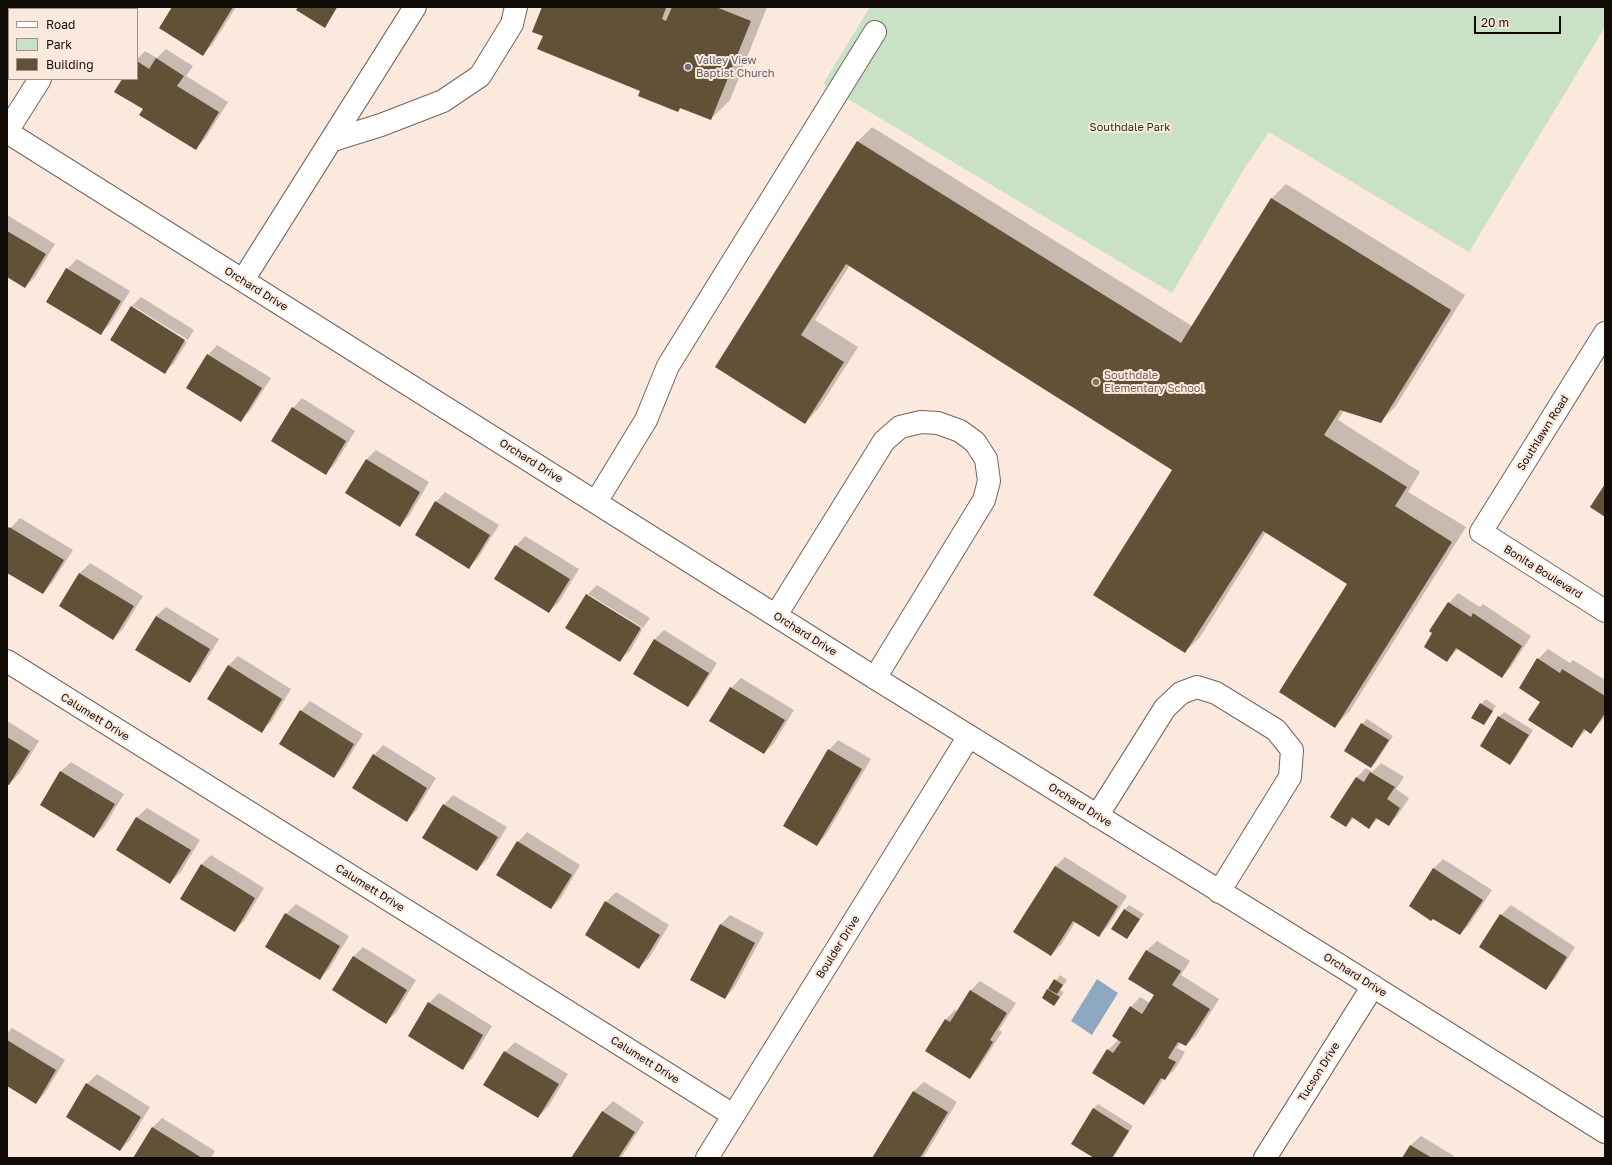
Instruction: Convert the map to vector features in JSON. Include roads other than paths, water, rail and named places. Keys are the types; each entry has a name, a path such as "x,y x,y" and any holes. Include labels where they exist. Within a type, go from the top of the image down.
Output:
{"street":[{"path":"243,280 333,140 415,7"},
{"path":"333,140 381,125 443,101 480,76 512,24 516,7"},
{"path":"596,502 646,420 668,366 874,32"},
{"path":"7,131 39,80"},
{"name":"Orchard Drive","path":"7,131 875,678 1373,986 1605,1132"},
{"name":"Southlawn Road","path":"1481,532 1605,333"},
{"path":"776,615 884,441 900,426 921,422 938,423 960,431 975,442 986,459 989,481 984,500 875,678"},
{"name":"Bonita Boulevard","path":"1481,532 1605,611"},
{"name":"Calumett Drive","path":"7,662 733,1115"},
{"path":"1097,816 1165,708 1181,693 1197,688 1216,693 1276,730 1292,750 1290,777 1219,892"},
{"name":"Boulder Drive","path":"706,1158 969,736"},
{"name":"Tucson Drive","path":"1265,1158 1373,986"}],"water":[{"path":"1097,979 1118,993 1092,1035 1071,1021"}],"place":[{"name":"Valley View Baptist Church","path":"688,67"},
{"name":"Southdale Elementary School","path":"1096,382"}],"park label":[{"name":"Southdale Park","path":"1130,128"}]}
